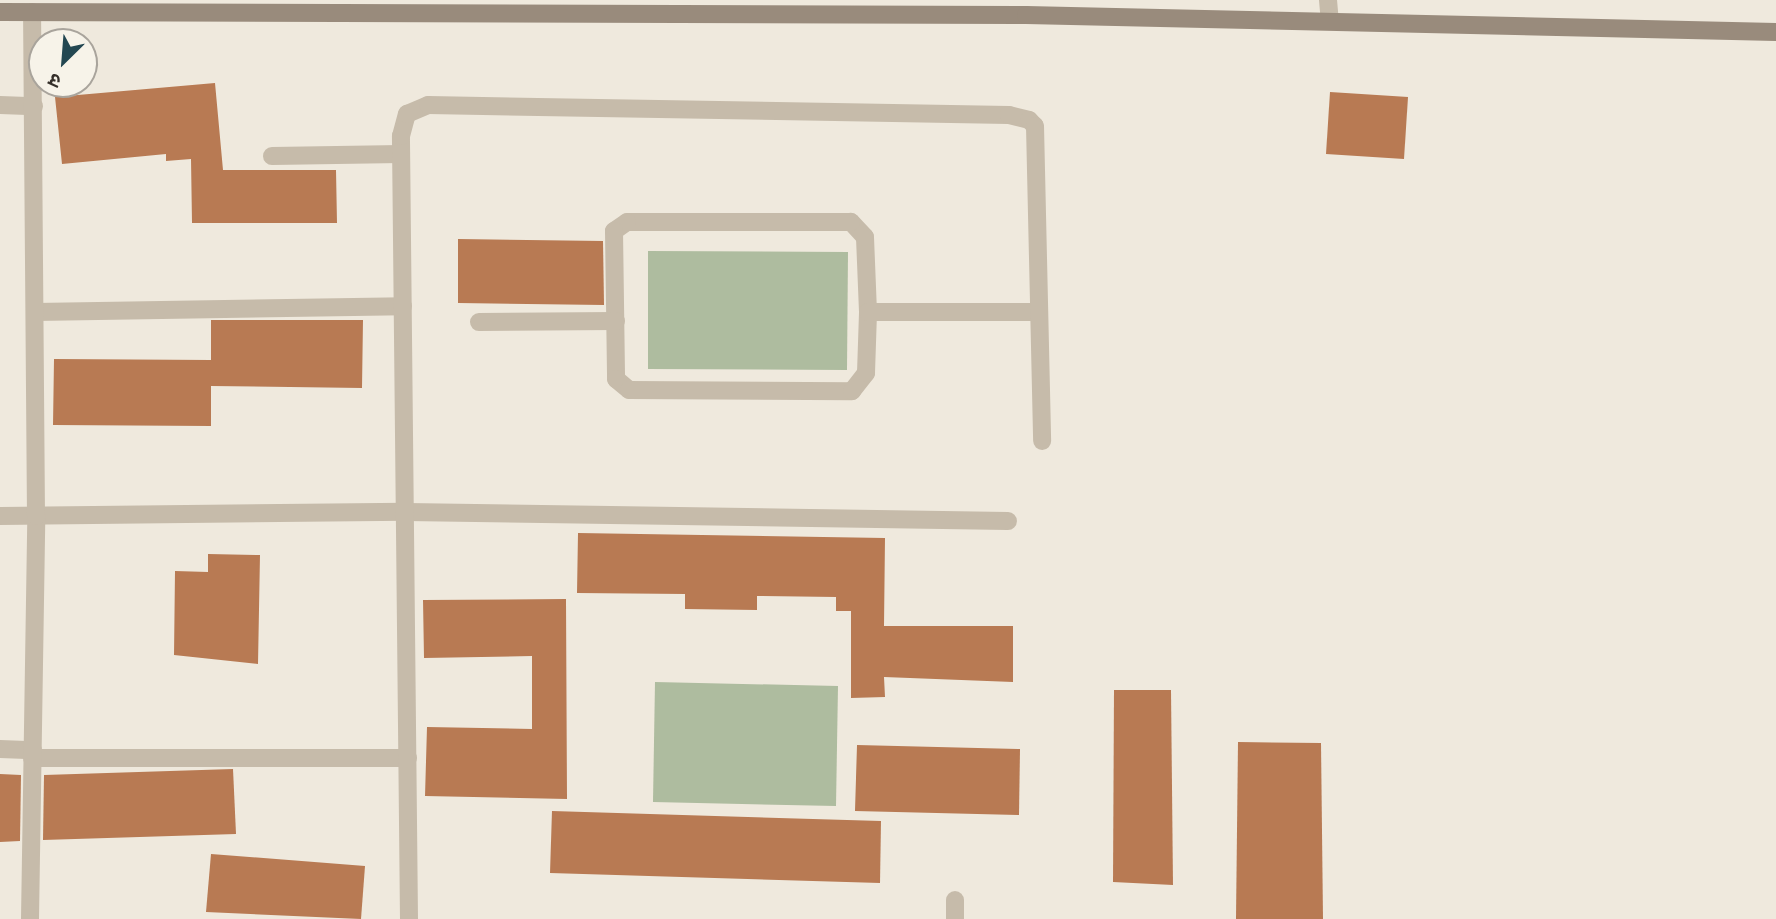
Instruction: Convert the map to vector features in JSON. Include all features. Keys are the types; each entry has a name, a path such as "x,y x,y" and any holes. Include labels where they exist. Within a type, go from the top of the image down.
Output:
{"street":[{"path":"1328,0 1330,21"},
{"path":"0,12 260,6 1026,7 1330,21 1776,32"},
{"path":"30,919 36,516 32,12"},
{"path":"409,919 401,154 407,114 428,104 1021,117 1035,126 1042,441"},
{"path":"0,106 34,106"},
{"path":"272,156 401,154"},
{"path":"627,222 851,222 865,237 868,312 866,373 862,384 841,392 629,390 616,379 614,231 627,222"},
{"path":"35,312 403,306"},
{"path":"868,312 1039,312"},
{"path":"479,322 616,321"},
{"path":"0,516 406,512 1008,521"},
{"path":"0,749 32,754 408,758"},
{"path":"955,900 955,919"}],"green space":[{"path":"648,251 848,252 847,370 648,369"},
{"path":"655,682 838,686 836,806 653,802"}],"building":[{"path":"215,83 223,170 336,170 337,223 192,223 191,159 166,161 166,154 62,164 55,98 98,98 98,93"},
{"path":"1330,92 1408,97 1404,159 1326,154"},
{"path":"458,239 603,241 604,305 458,303"},
{"path":"211,320 363,320 362,388 211,386 211,426 53,425 54,359 211,360"},
{"path":"578,533 885,538 884,626 1013,626 1013,682 884,677 885,697 851,698 851,611 836,611 836,597 757,596 757,610 685,609 685,594 577,593"},
{"path":"208,554 260,555 258,664 174,655 175,571 208,572"},
{"path":"566,599 567,799 425,796 427,727 532,729 532,656 424,658 423,600"},
{"path":"1114,690 1171,690 1173,885 1113,882"},
{"path":"1238,742 1321,743 1323,919 1236,919"},
{"path":"857,745 1020,749 1019,815 855,811"},
{"path":"233,769 236,834 43,840 44,775"},
{"path":"0,774 21,775 20,841 0,842"},
{"path":"552,811 881,821 880,883 550,873"},
{"path":"211,854 365,866 361,919 206,912"}]}
